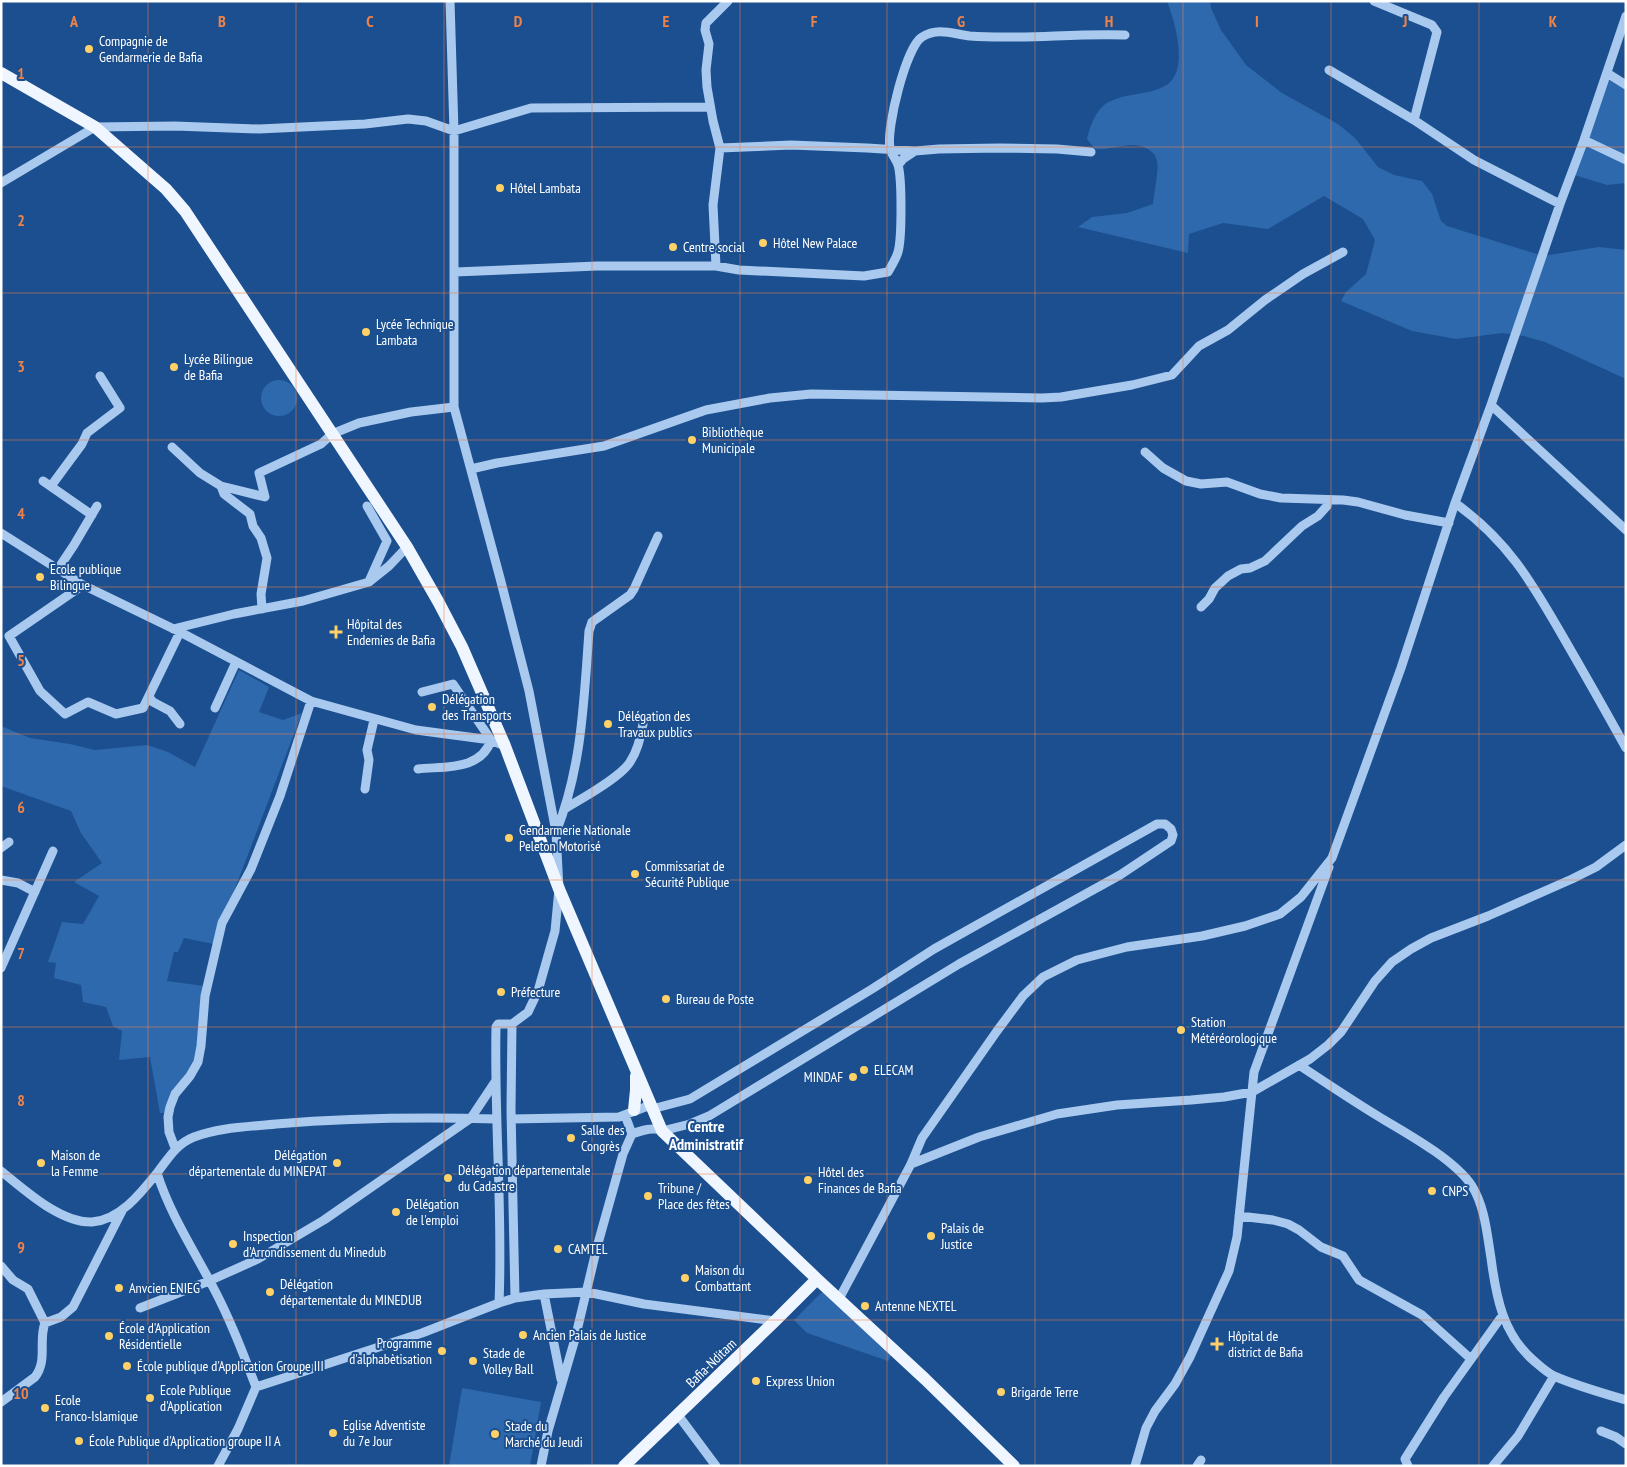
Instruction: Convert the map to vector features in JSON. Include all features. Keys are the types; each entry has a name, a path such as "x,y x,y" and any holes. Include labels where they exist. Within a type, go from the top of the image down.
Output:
{"main road":[{"path":"1,73 95,128 166,189 185,211 407,546 462,647 505,746 559,889 662,1131 1014,1466"},
{"path":"629,1113 636,1090 636,1071"},
{"name":"Bafia-Nditam","path":"624,1466 775,1322 817,1279"}],"street":[{"path":"450,1 454,131 454,407 529,691 556,832 559,889 555,931 538,991 528,1012 512,1024 498,1024 496,1027 495,1082 501,1261 498,1303"},
{"path":"716,266 713,205 720,148 710,107 706,70 709,44 705,30 706,23 728,1"},
{"path":"1375,2 1436,28 1437,32 1414,120"},
{"path":"1135,1466 1146,1428 1155,1411 1175,1384 1190,1356 1229,1270 1237,1237 1254,1072 1401,668 1449,523 1626,16"},
{"path":"455,272 597,266 716,266 740,270 864,276 888,272 899,250 900,236 898,165 890,149 889,130 893,108 916,42 922,37 944,31 968,36 998,37 1087,34 1125,35"},
{"path":"1329,70 1414,120 1474,160 1560,204"},
{"path":"1607,73 1626,84"},
{"path":"1,183 95,128 175,126 259,128 365,124 408,118 426,121 454,131 531,108 710,107"},
{"path":"1584,140 1626,160"},
{"path":"720,148 792,145 915,151 1008,148 1091,152"},
{"path":"898,165 915,151"},
{"path":"471,469 604,446 706,410 770,398 811,394 1042,398 1061,397 1132,385 1172,375 1199,346 1228,330 1265,300 1303,274 1343,252"},
{"path":"58,569 95,510 47,484 82,444 87,433 120,408 100,376"},
{"path":"1491,405 1626,530"},
{"path":"172,447 200,473 221,486 265,498 259,473 321,444 332,434 359,423 411,412 454,407"},
{"path":"1145,452 1163,468 1186,481 1201,484 1227,482 1260,494 1280,498 1358,502 1449,523"},
{"path":"221,486 224,494 250,514 261,538 267,558 262,609"},
{"path":"1201,607 1209,599 1215,588 1228,576 1241,569 1250,568 1265,561 1302,526 1318,516 1327,506 1328,500"},
{"path":"1456,503 1492,532 1520,565 1562,634 1626,748"},
{"path":"367,506 387,541 369,582"},
{"path":"1,533 83,585 176,630 310,701 416,730 492,740 505,746"},
{"path":"556,832 566,808 582,732 588,631 592,622 630,596 658,536"},
{"path":"176,630 303,601 369,582 389,566 407,546"},
{"path":"83,585 9,636 40,691 65,714 88,702 116,714 143,708 176,630"},
{"path":"215,708 236,662"},
{"path":"422,692 453,684 492,740"},
{"path":"149,697 153,702 170,711 180,724"},
{"path":"175,1148 169,1132 168,1117 170,1107 175,1094 190,1076 198,1062 205,996 222,923 251,869 280,796 310,701"},
{"path":"365,789 369,760 367,750 374,720"},
{"path":"566,808 600,787 630,764 639,745 643,724"},
{"path":"418,769 451,767 474,761 489,747 492,740"},
{"path":"45,1323 61,1317 73,1307 122,1211 157,1173 175,1148 193,1137 219,1130 358,1119 471,1118 496,1114 618,1117 648,1106 652,1109 690,1099 872,989 934,949 1157,824 1165,824 1171,828 1173,835 1171,841 1120,875 959,964 709,1116 690,1124 662,1131 652,1128 632,1134"},
{"path":"1,848 9,842"},
{"path":"911,1164 979,1137 1057,1114 1117,1105 1191,1100 1252,1092 1310,1059 1328,1045 1341,1032 1376,981 1392,962 1411,949 1431,938 1488,916 1596,867 1626,845"},
{"path":"1,968 53,850"},
{"path":"839,1299 911,1164 922,1138 1023,996 1043,977 1077,960 1127,947 1202,936 1245,926 1280,914 1301,897 1332,858"},
{"path":"1,880 18,883 35,892"},
{"path":"512,1024 511,1114 515,1298"},
{"path":"1299,1064 1331,1087 1425,1145 1459,1171 1471,1185 1484,1216 1494,1281 1502,1316 1508,1330 1528,1356 1554,1376 1626,1400"},
{"path":"140,1308 258,1259 287,1243 340,1209 471,1118 495,1082"},
{"path":"541,1466 548,1431 597,1247 625,1147 632,1134 629,1113"},
{"path":"1,1171 51,1210 70,1217 90,1222 100,1221 122,1211"},
{"path":"157,1173 178,1223 226,1313 256,1387 238,1429 218,1466"},
{"path":"1238,1216 1273,1220 1288,1224 1321,1247 1343,1256 1359,1280 1422,1315 1472,1360"},
{"path":"1,1266 14,1280 28,1289 45,1323 43,1328 42,1358 38,1372 1,1402"},
{"path":"256,1387 422,1333 498,1303 515,1298 544,1294 586,1292 644,1304 775,1322"},
{"path":"544,1294 562,1384"},
{"path":"1408,1466 1405,1459 1416,1441 1444,1397 1502,1316"},
{"path":"1493,1466 1518,1436 1554,1376"},
{"path":"678,1415 716,1466"},
{"path":"1601,1430 1626,1444"}],"shaded area":[{"path":"1167,1 1210,1 1211,8 1221,30 1246,65 1282,93 1338,124 1355,138 1378,167 1394,175 1422,181 1432,194 1441,221 1447,226 1543,256 1599,247 1626,250 1626,379 1545,342 1524,336 1502,333 1456,339 1412,331 1341,301 1346,292 1366,274 1375,240 1363,219 1324,196 1268,229 1223,223 1189,234 1188,253 1078,227 1092,217 1127,213 1153,204 1157,161 1150,150 1134,145 1095,149 1087,139 1095,117 1106,104 1117,98 1157,90 1172,80 1177,71 1179,60 1177,34"},
{"path":"1606,71 1626,84 1626,183 1607,185 1571,174"},
{"path":"279,380 292,385 297,398 292,411 279,416 266,411 261,398 266,385"},
{"path":"239,670 269,687 259,712 283,720 302,713 213,944 184,938 178,952 174,952 167,981 204,986 196,1055 189,1074 176,1086 166,1113 160,1113 150,1057 119,1060 122,1031 113,1026 106,1007 83,1002 81,985 54,978 56,963 48,962 62,922 83,924 99,896 74,882 102,863 81,833 71,811 1,786 1,726 30,738 95,750 147,745 168,752 195,767"},
{"path":"824,1290 892,1354 888,1361 807,1333 794,1320"},
{"name":"Stade du Marché du Jeudi","path":"462,1388 541,1402 530,1466 449,1466"}],"place":[{"name":"Compagnie de Gendarmerie de Bafia","path":"89,49"},
{"name":"Hôtel Lambata","path":"500,188"},
{"name":"Hôtel New Palace","path":"763,243"},
{"name":"Centre social","path":"673,247"},
{"name":"Lycée Technique Lambata","path":"366,332"},
{"name":"Lycée Bilingue de Bafia","path":"174,367"},
{"name":"Bibliothèque Municipale","path":"692,440"},
{"name":"Ecole publique Bilingue","path":"40,577"},
{"name":"Hôpital des Endemies de Bafia","path":"336,632"},
{"name":"Délégation des Transports","path":"432,707"},
{"name":"Délégation des Travaux publics","path":"608,724"},
{"name":"Gendarmerie Nationale Peleton Motorisé","path":"509,838"},
{"name":"Commissariat de Sécurité Publique","path":"635,874"},
{"name":"Préfecture","path":"501,992"},
{"name":"Bureau de Poste","path":"666,999"},
{"name":"Station Météréorologique","path":"1181,1030"},
{"name":"ELECAM","path":"864,1070"},
{"name":"MINDAF","path":"853,1077"},
{"name":"Salle des Congrès","path":"571,1138"},
{"name":"Maison de la Femme","path":"41,1163"},
{"name":"Délégation départementale du MINEPAT","path":"337,1163"},
{"name":"Délégation départementale du Cadastre","path":"448,1178"},
{"name":"Hôtel des Finances de Bafia","path":"808,1180"},
{"name":"CNPS","path":"1432,1191"},
{"name":"Tribune / Place des fêtes","path":"648,1196"},
{"name":"Délégation de l'emploi","path":"396,1212"},
{"name":"Palais de Justice","path":"931,1236"},
{"name":"Inspection d'Arrondissement du Minedub","path":"233,1244"},
{"name":"CAMTEL","path":"558,1249"},
{"name":"Maison du Combattant","path":"685,1278"},
{"name":"Anvcien ENIEG","path":"119,1288"},
{"name":"Délégation départementale du MINEDUB","path":"270,1292"},
{"name":"Antenne NEXTEL","path":"865,1306"},
{"name":"Ancien Palais de Justice","path":"523,1335"},
{"name":"École d'Application Résidentielle","path":"109,1336"},
{"name":"Hôpital de district de Bafia","path":"1217,1344"},
{"name":"Programme d'alphabètisation","path":"442,1351"},
{"name":"Stade de Volley Ball","path":"473,1361"},
{"name":"École publique d'Application Groupe III","path":"127,1366"},
{"name":"Express Union","path":"756,1381"},
{"name":"Brigarde Terre","path":"1001,1392"},
{"name":"Ecole Publique d'Application","path":"150,1398"},
{"name":"Ecole Franco-Islamique","path":"45,1408"},
{"name":"Eglise Adventiste du 7e Jour","path":"333,1433"},
{"name":"Stade du Marché du Jeudi","path":"495,1434"},
{"name":"École Publique d'Application groupe II A","path":"79,1441"}],"district":[{"name":"Centre Administratif","path":"706,1135"}]}
